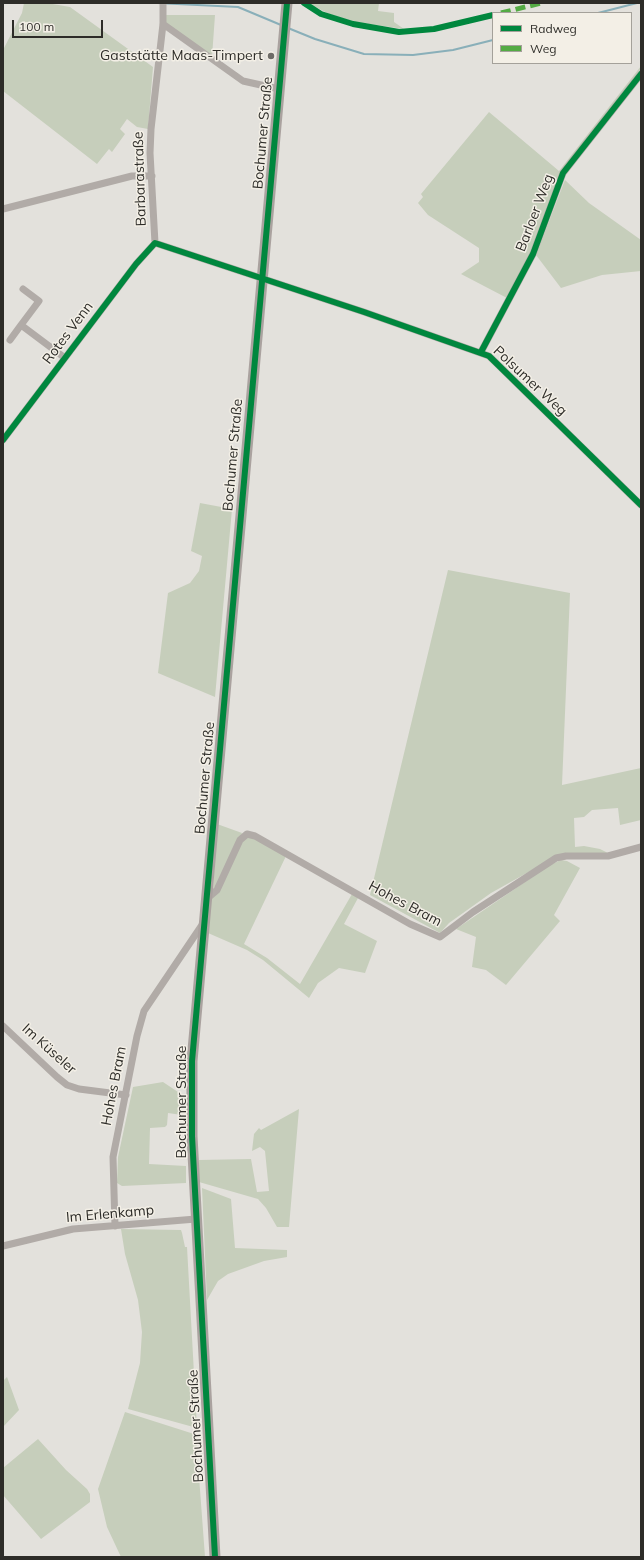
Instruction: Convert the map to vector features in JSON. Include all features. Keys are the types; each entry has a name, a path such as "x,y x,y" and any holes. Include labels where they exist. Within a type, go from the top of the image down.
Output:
{"main road":[{"name":"Bochumer Straße","path":"215,1557 192,1136 192,1061 287,6"}],"street":[{"name":"Barbarastraße","path":"163,3 164,14 151,129 150,153 155,243 262,278"},
{"path":"163,24 242,81 279,89"},
{"name":"Barloer Weg","path":"481,352 531,259 563,173 641,74"},
{"path":"3,209 132,176 152,176"},
{"name":"Rotes Venn","path":"3,440 136,264 155,243"},
{"name":"Polsumer Weg","path":"262,278 489,356 641,505"},
{"path":"10,340 39,301 23,289"},
{"name":"Rotes Venn","path":"21,325 65,358"},
{"name":"Hohes Bram","path":"206,897 210,896 217,890 240,840 247,834 255,836 410,924 440,938 473,912 556,858 566,856 608,856 641,847"},
{"name":"Hohes Bram","path":"115,1226 113,1157 137,1036 144,1011 204,922"},
{"name":"Im Küseler","path":"3,1026 57,1077 68,1085 79,1089 126,1095"},
{"name":"Im Erlenkamp","path":"3,1246 74,1228 196,1220"}],"green space":[{"path":"24,3 47,3 70,7 153,67 148,129 137,127 127,119 120,129 125,134 112,152 109,149 97,164 3,91 3,50 22,13"},
{"path":"308,3 379,3 378,11 394,13 394,22 404,29 355,22 329,14"},
{"path":"166,15 215,15 212,57 166,24"},
{"path":"641,66 641,71 561,172 525,266 507,298 461,274 479,262 479,248 428,215 418,203 423,197 421,194 489,112 559,171"},
{"path":"565,180 589,203 641,240 641,271 602,275 561,288 536,255"},
{"path":"200,503 232,509 215,697 158,673 168,593 190,583 199,571 202,556 191,551"},
{"path":"448,570 570,593 562,785 641,768 641,820 620,825 618,808 592,810 584,817 574,818 575,847 584,846 600,849 610,854 559,855 491,893 449,923 440,933 370,895"},
{"path":"217,824 242,833 221,880 213,889"},
{"path":"248,837 255,838 286,856 244,944 267,958 300,984 352,894 358,898 344,924 377,941 365,973 339,968 318,983 309,998 263,960 247,950 208,933 210,898 241,841"},
{"path":"561,860 567,861 580,868 554,915 560,921 506,985 486,970 472,967 476,937 456,929 550,865"},
{"path":"163,1082 181,1094 182,1115 168,1113 167,1125 165,1127 150,1128 149,1164 186,1166 186,1183 122,1186 117,1183 118,1157 133,1087"},
{"path":"299,1109 289,1227 277,1227 266,1208 258,1199 199,1182 199,1160 251,1159 257,1192 269,1191 265,1151 260,1147 252,1151 254,1134 259,1128 261,1130"},
{"path":"202,1188 231,1199 235,1248 287,1250 287,1257 264,1261 228,1274 218,1281 207,1300"},
{"path":"121,1229 181,1230 185,1247 187,1247 197,1428 128,1409 140,1363 142,1332 138,1300 125,1254"},
{"path":"7,1377 19,1410 3,1427 3,1381"},
{"path":"125,1412 194,1434 196,1436 205,1557 121,1557 107,1527 98,1489"},
{"path":"38,1439 66,1470 87,1489 90,1494 90,1502 41,1539 3,1495 3,1468"}],"waterway":[{"path":"157,3 238,7 281,25"},
{"path":"602,12 637,3"},
{"path":"288,28 315,39 364,54 413,55 453,50 492,40"}],"marked path":[{"path":"505,12 541,3"}],"cycle path":[{"path":"215,1557 192,1136 192,1061 287,3"},
{"path":"304,3 321,14 353,24 399,32 434,29 492,15"},
{"path":"481,352 533,254 563,173 641,74"},
{"path":"3,440 136,264 155,243 364,312 489,356 641,505"}],"place":[{"name":"Gaststätte Maas-Timpert","path":"271,56"}]}
